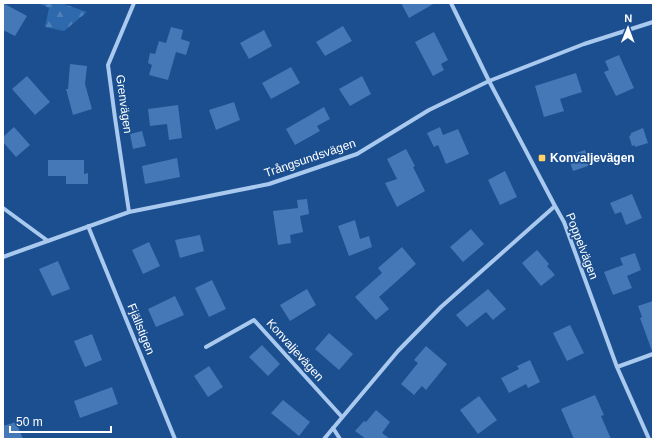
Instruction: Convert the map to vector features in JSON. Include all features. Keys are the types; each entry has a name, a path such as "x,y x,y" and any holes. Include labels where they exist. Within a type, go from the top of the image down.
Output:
{"street":[{"name":"Grenvägen","path":"129,212 108,65 134,3"},
{"name":"Poppelvägen","path":"451,3 489,81 564,222 617,367 649,439"},
{"name":"Trångsundsvägen","path":"3,256 129,212 269,184 357,154 429,110 489,81 584,44 653,22"},
{"path":"324,439 398,351 441,307 555,206"},
{"path":"3,208 48,241"},
{"name":"Fjällstigen","path":"88,226 175,439"},
{"name":"Konvaljevägen","path":"206,347 254,320 342,417"},
{"path":"617,367 653,354"},
{"path":"333,428 340,439"}],"green space":[{"path":"38,3 61,3 87,12 64,31 45,27 49,8"}],"building":[{"path":"3,3 27,16 15,36 3,30"},
{"path":"401,3 435,3 409,18"},
{"path":"343,26 352,41 325,56 316,42"},
{"path":"171,27 183,30 181,39 190,42 186,55 176,52 168,80 149,75 152,65 148,63 150,53 155,54 159,41 166,43"},
{"path":"264,30 272,46 249,59 240,43"},
{"path":"434,32 448,60 441,64 444,70 433,76 415,42"},
{"path":"619,55 634,88 616,96 604,72 609,70 605,61"},
{"path":"70,64 87,66 85,84 92,109 73,115 66,89 68,89"},
{"path":"291,67 300,83 271,99 262,83"},
{"path":"576,73 582,92 560,99 564,111 544,117 535,86"},
{"path":"27,76 50,102 35,115 12,89"},
{"path":"362,76 371,94 350,106 339,89"},
{"path":"234,102 240,120 216,130 209,110"},
{"path":"178,105 182,138 169,140 167,124 150,126 148,109"},
{"path":"324,107 330,119 317,126 320,131 295,145 286,129"},
{"path":"14,127 30,145 16,157 3,142 3,137"},
{"path":"440,127 443,135 458,129 469,154 446,164 438,145 434,147 427,133"},
{"path":"643,128 648,143 635,147 635,145 632,146 629,136 631,133"},
{"path":"142,131 146,146 133,149 130,134"},
{"path":"406,149 425,191 397,207 385,183 397,179 387,159"},
{"path":"585,150 591,165 573,171 568,156"},
{"path":"177,158 180,177 145,184 142,166"},
{"path":"48,160 84,160 84,174 88,173 88,184 66,184 66,176 48,176"},
{"path":"505,171 517,197 500,205 488,180"},
{"path":"632,194 642,218 626,225 621,212 615,214 610,203"},
{"path":"307,199 309,214 300,216 303,232 290,235 291,243 278,245 273,211 298,208 297,200"},
{"path":"355,220 360,239 369,236 372,247 349,256 338,226"},
{"path":"471,229 484,244 463,262 450,247"},
{"path":"200,235 204,251 180,258 175,240"},
{"path":"149,242 160,266 143,274 132,250"},
{"path":"402,247 416,264 379,297 389,309 376,320 355,297 382,273 378,268"},
{"path":"537,250 549,264 547,266 555,275 541,286 522,263"},
{"path":"635,253 641,270 627,276 632,288 613,295 604,272 623,265 620,258"},
{"path":"58,261 70,289 52,296 39,269"},
{"path":"212,280 226,309 209,317 195,288"},
{"path":"307,289 316,305 290,321 280,305"},
{"path":"488,289 506,309 493,320 486,312 467,327 456,315"},
{"path":"175,296 184,315 156,327 148,309"},
{"path":"653,301 652,351 640,318 642,317 638,306"},
{"path":"570,325 584,353 567,361 553,333"},
{"path":"329,333 353,354 339,370 315,349"},
{"path":"92,334 102,360 85,367 74,341"},
{"path":"262,345 280,364 268,376 249,357"},
{"path":"426,346 447,364 426,390 422,386 414,395 401,384 418,363 414,360"},
{"path":"530,360 540,382 528,388 526,384 509,393 501,378 519,369 517,366"},
{"path":"209,366 223,387 208,397 194,376"},
{"path":"112,387 118,404 80,418 74,401"},
{"path":"595,395 604,415 601,416 611,439 574,439 561,409"},
{"path":"479,396 497,420 478,434 460,410"},
{"path":"283,400 310,422 299,436 271,413"},
{"path":"376,410 390,422 382,433 390,439 366,439 355,431 364,421 366,422"},
{"path":"16,422 23,439 3,439 3,426"}],"place":[{"name":"Konvaljevägen","path":"542,158"}]}
